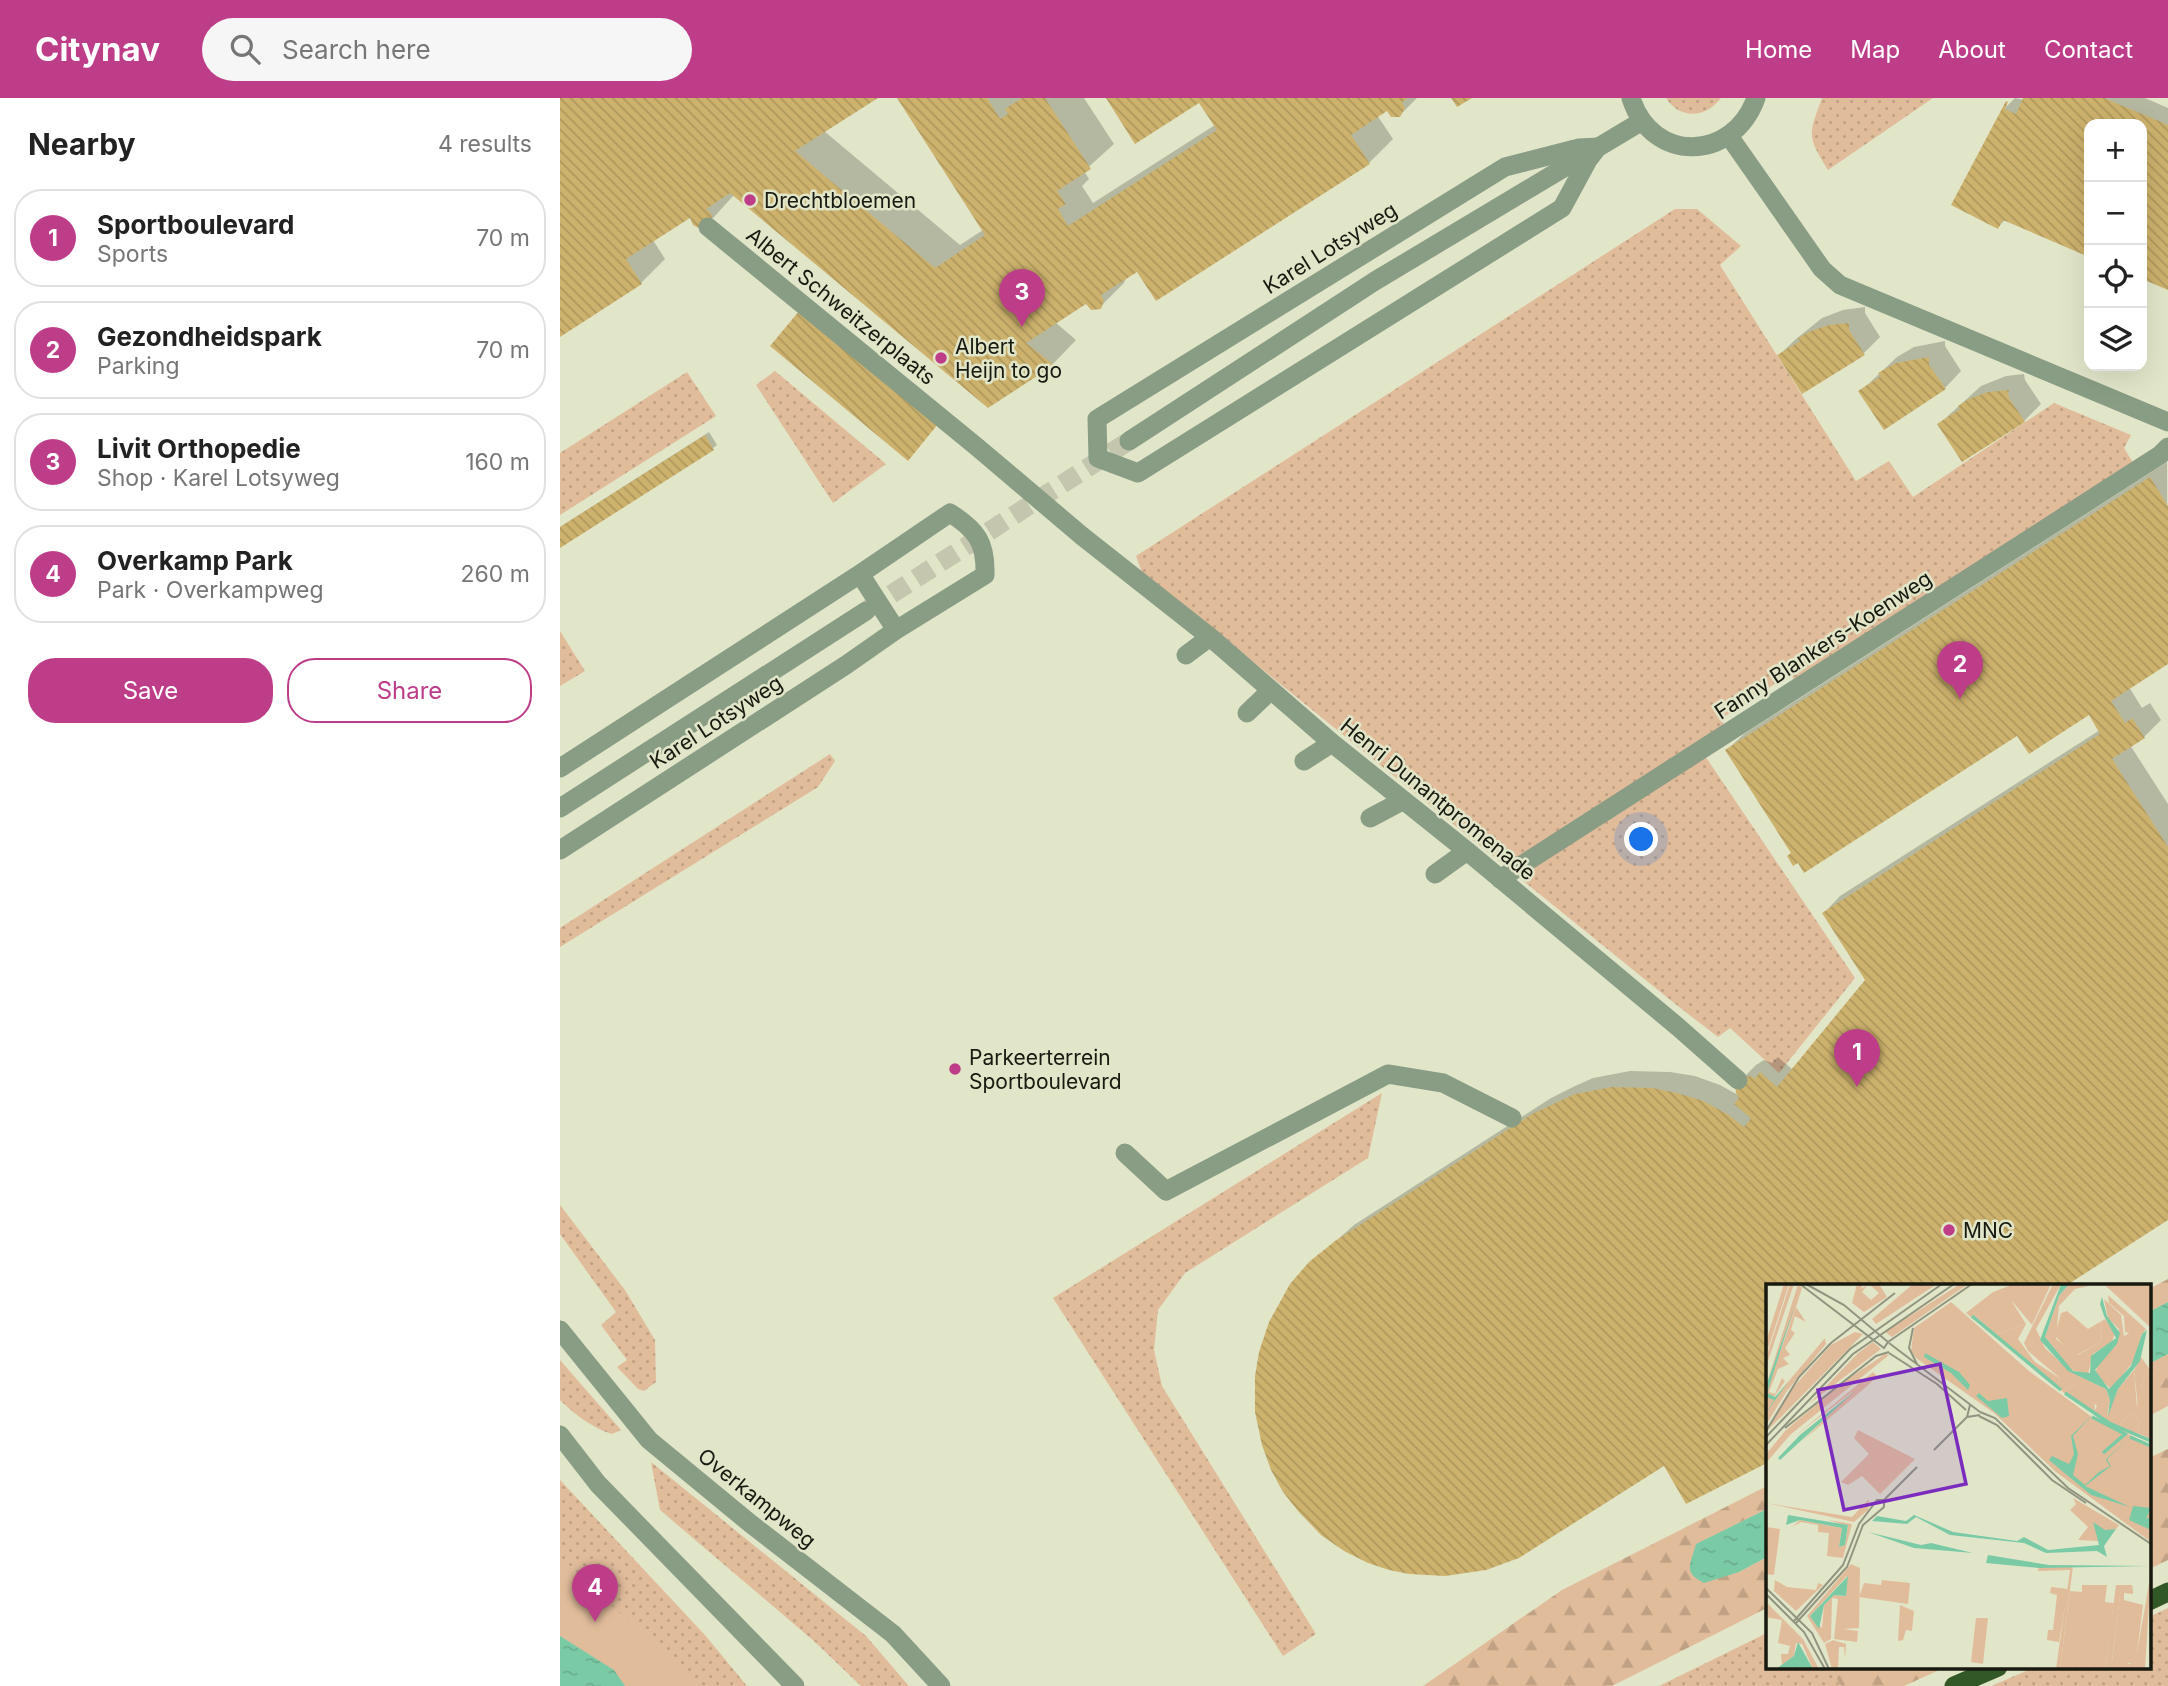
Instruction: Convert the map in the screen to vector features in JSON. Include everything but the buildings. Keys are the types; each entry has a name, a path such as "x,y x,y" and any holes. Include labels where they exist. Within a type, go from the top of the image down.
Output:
{"highway":[{"path":"2150,1601 2168,1592"},
{"path":"1954,1686 1996,1668"}],"street":[{"path":"1631,98 1642,121 1663,139 1675,144 1703,146 1730,136 1750,113 1756,98"},
{"name":"Karel Lotsyweg","path":"1129,441 1376,281 1642,121"},
{"path":"1730,136 1822,269 1840,285 2168,422"},
{"name":"Karel Lotsyweg","path":"1598,147 1562,208 1138,473 1098,458 1097,419 1505,167 1579,148 1598,147"},
{"name":"Albert Schweitzerplaats","path":"708,227 1107,555"},
{"name":"Fanny Blankers-Koenweg","path":"1500,879 2160,455 2168,447"},
{"name":"Karel Lotsyweg","path":"560,850 896,630 985,575 985,555 978,537 963,521 950,513 860,574"},
{"name":"Henri Dunantpromenade","path":"1107,555 1210,637 1402,801 1467,850 1738,1080"},
{"path":"560,768 860,574 896,630"},
{"name":"Karel Lotsyweg","path":"560,808 866,611"},
{"path":"1186,654 1210,637"},
{"path":"1247,713 1271,690"},
{"path":"1304,761 1332,743"},
{"path":"1370,818 1402,801"},
{"path":"1435,874 1467,850"},
{"path":"1125,1153 1166,1191 1388,1074 1443,1083 1511,1118"},
{"name":"Overkampweg","path":"560,1329 649,1440 751,1524 893,1634 941,1686"},
{"path":"560,1435 598,1484 795,1686"}],"green space":[{"path":"1666,98 1721,98 1708,110 1693,114 1678,110"},
{"path":"1822,98 1933,98 1828,170 1816,149 1812,135"},
{"path":"1675,209 1697,209 1741,246 1720,265 1856,481 1889,461 1913,497 2054,403 2131,435 2124,448 2135,466 1796,682 1790,674 1721,719 1725,727 1697,744 1855,978 1779,1073 1730,1028 1718,1037 1674,1003 1142,572 1136,556"},
{"path":"775,371 886,464 833,503 756,385"},
{"path":"687,372 716,416 560,515 560,453"},
{"path":"560,631 585,671 560,686"},
{"path":"830,754 835,761 818,787 560,947 560,928"},
{"path":"1382,1093 1368,1158 1185,1273 1158,1310 1154,1350 1162,1386 1316,1634 1283,1656 1053,1298"},
{"path":"560,1205 625,1290 655,1340 656,1382 644,1391 638,1389 617,1367 627,1360 601,1325 616,1312 560,1234"},
{"path":"2168,1279 2168,1302 2150,1311 2150,1288"},
{"path":"2168,1354 2168,1406 2150,1415 2150,1363"},
{"path":"560,1360 621,1430 612,1434 597,1428 560,1400"},
{"path":"2168,1449 2168,1560 2150,1569 2150,1458"},
{"path":"651,1462 866,1636 909,1686 861,1686 815,1642 660,1510"},
{"path":"560,1480 705,1635 747,1686 625,1686 560,1636"},
{"path":"1766,1487 1766,1510 1697,1544 1724,1576 1739,1572 1766,1558 1766,1609 1612,1686 1423,1686 1562,1590"},
{"path":"560,1558 700,1686 560,1686"},
{"path":"2168,1608 2168,1686 1991,1686 2034,1668 2150,1668 2150,1617"},
{"path":"1766,1633 1766,1668 1831,1668 1841,1686 1659,1686"},
{"path":"1831,1668 1944,1668 1904,1686 1841,1686"}],"water":[{"path":"2168,1302 2168,1354 2150,1363 2150,1311"},
{"path":"1766,1509 1766,1558 1739,1572 1704,1583 1697,1579 1690,1571 1696,1544"},
{"path":"560,1636 614,1670 625,1686 560,1686"}],"tunnel":[{"path":"867,610 1129,441"}],"place":[{"name":"Drechtbloemen","path":"750,200"},
{"name":"Livit Orthopedie","path":"1022,327"},
{"name":"Albert Heijn to go","path":"941,358"},
{"name":"Gezondheidspark","path":"1960,699"},
{"name":"Parkeerterrein Sportboulevard","path":"955,1069"},
{"name":"Sportboulevard","path":"1857,1087"},
{"name":"MNC","path":"1949,1230"},
{"name":"Overkamp Park","path":"595,1622"}]}
